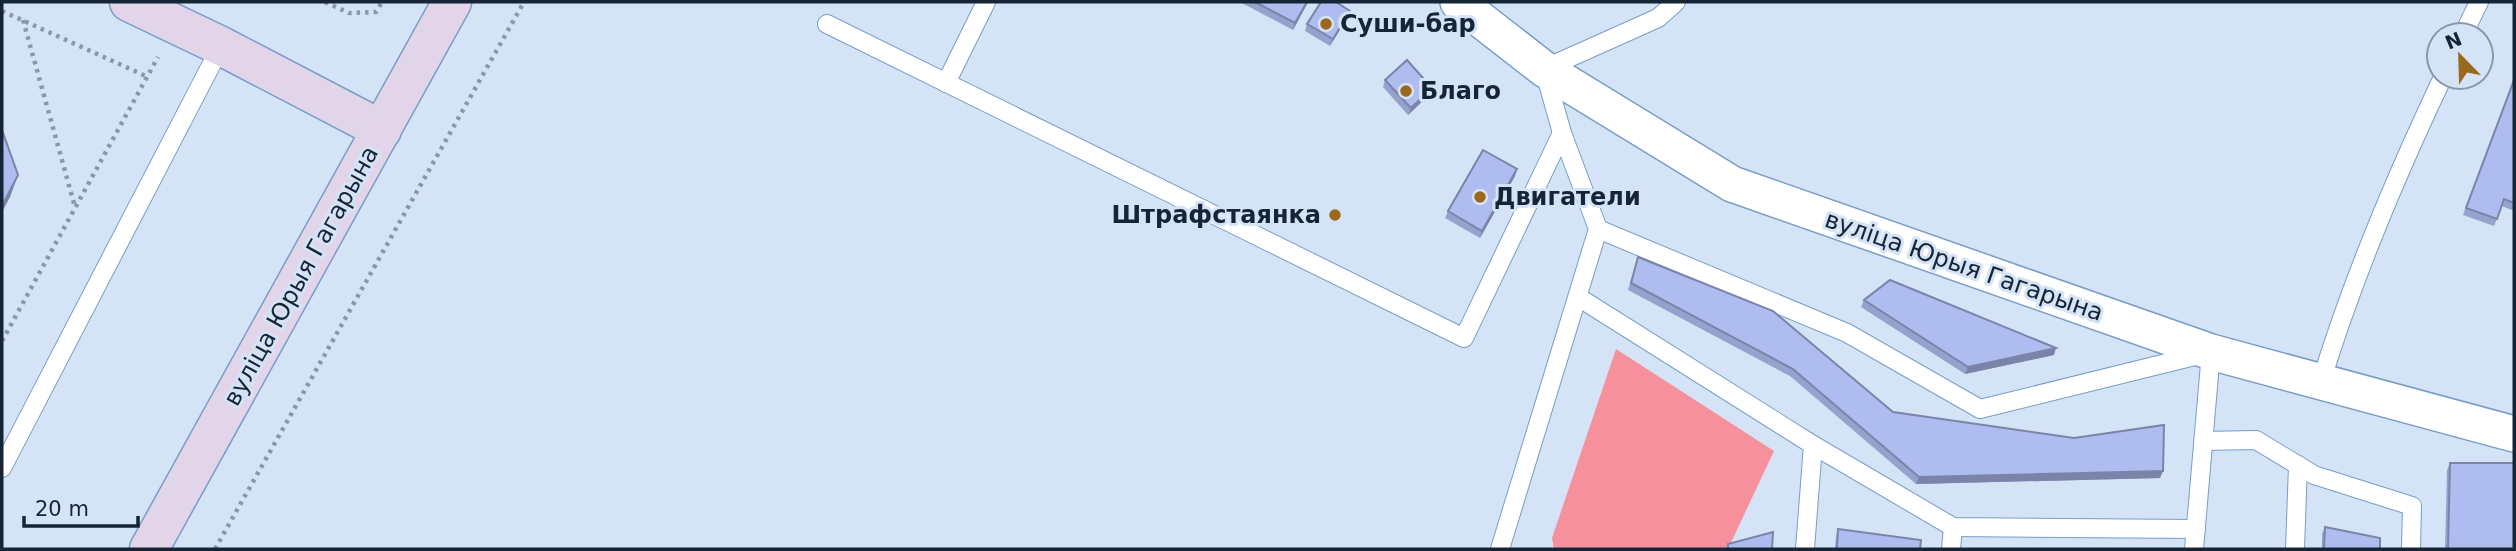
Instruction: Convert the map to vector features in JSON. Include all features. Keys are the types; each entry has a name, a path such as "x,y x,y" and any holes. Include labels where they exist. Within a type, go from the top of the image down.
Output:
{"main road":[{"path":"129,2 221,46 382,130"},
{"name":"вуліца Юрыя Гагарына","path":"149,549 452,2"}],"street":[{"name":"вуліца Юрыя Гагарына","path":"1458,2 1544,69 1732,184 2211,352 2514,434"}],"lane":[{"path":"946,83 986,2"},
{"path":"1500,549 1598,229 1562,133 1544,69 1658,18 1676,2"},
{"path":"2470,21 2479,2"},
{"path":"827,24 1464,338 1562,133"},
{"path":"2,468 221,46"},
{"path":"2322,382 2337,331 2402,167 2437,91"},
{"path":"1598,229 1847,333 1980,409 2211,352 2194,549"},
{"path":"1578,297 1813,445 1953,527 2196,529"},
{"path":"2203,441 2256,440 2314,475 2412,506 2411,549"},
{"path":"1805,549 1813,445"},
{"path":"2295,549 2298,465"},
{"path":"1951,549 1953,527"}],"path":[{"path":"325,2 349,13 376,12 382,2"},
{"path":"215,549 524,2"},
{"path":"2,11 148,77"},
{"path":"23,20 75,207"},
{"path":"2,341 176,24"}],"shaded area":[{"path":"1616,349 1774,451 1728,549 1554,549 1552,538"}],"building":[{"path":"1255,2 1307,2 1295,23"},
{"name":"Суши-бар","path":"1321,2 1336,2 1350,11 1333,39 1307,24"},
{"name":"Благо","path":"1407,60 1432,88 1411,108 1385,80"},
{"path":"2514,80 2514,203 2504,199 2497,219 2466,208"},
{"path":"2,130 18,175 2,206"},
{"name":"Двигатели","path":"1483,150 1517,169 1482,231 1448,211"},
{"path":"1638,257 1773,311 1893,412 2074,438 2164,425 2163,471 1919,477 1793,369 1631,283"},
{"path":"1890,280 2056,348 1968,367 1864,300"},
{"path":"2450,463 2514,463 2514,549 2448,549"},
{"path":"2325,527 2380,538 2380,549 2324,549"},
{"path":"1838,529 1921,540 1920,549 1837,549"},
{"path":"1773,532 1772,549 1728,549 1728,544"}],"place":[{"name":"Суши-бар","path":"1326,24"},
{"name":"Благо","path":"1406,91"},
{"name":"Двигатели","path":"1480,197"},
{"name":"Штрафстаянка","path":"1335,215"}]}
